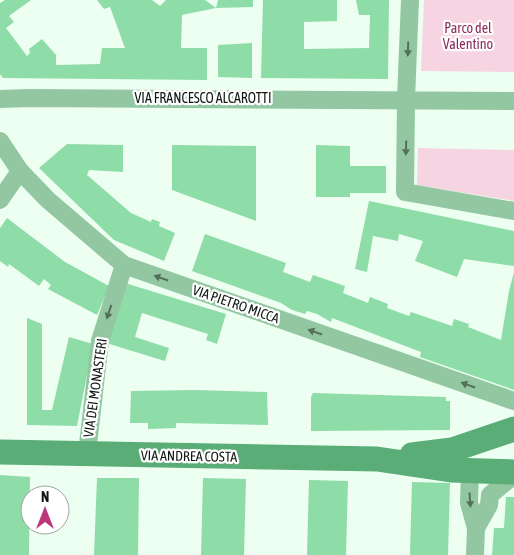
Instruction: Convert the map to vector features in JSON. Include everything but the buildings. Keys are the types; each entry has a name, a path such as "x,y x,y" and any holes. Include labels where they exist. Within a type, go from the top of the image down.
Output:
{"main road":[{"name":"VIA ANDREA COSTA","path":"377,459 452,450 498,435"},
{"path":"470,470 470,462 498,435"},
{"path":"498,435 497,451 500,461 512,473"},
{"name":"VIA ANDREA COSTA","path":"0,452 377,459 452,470 512,473"}],"street":[{"path":"410,0 405,192 514,211"},
{"name":"VIA FRANCESCO ALCAROTTI","path":"0,99 406,99 514,101"},
{"name":"VIA PIETRO MICCA","path":"0,141 20,171 48,200 124,265 514,401"},
{"path":"0,200 20,171"},
{"name":"VIA DEI MONASTERI","path":"87,454 100,341 124,265"},
{"path":"470,470 469,503 476,528 475,555"},
{"path":"476,528 489,505 490,496 512,473"}],"green space":[{"name":"Parco del Valentino","path":"424,0 514,0 514,72 421,71"},
{"path":"418,148 514,150 514,201 417,185"}]}
